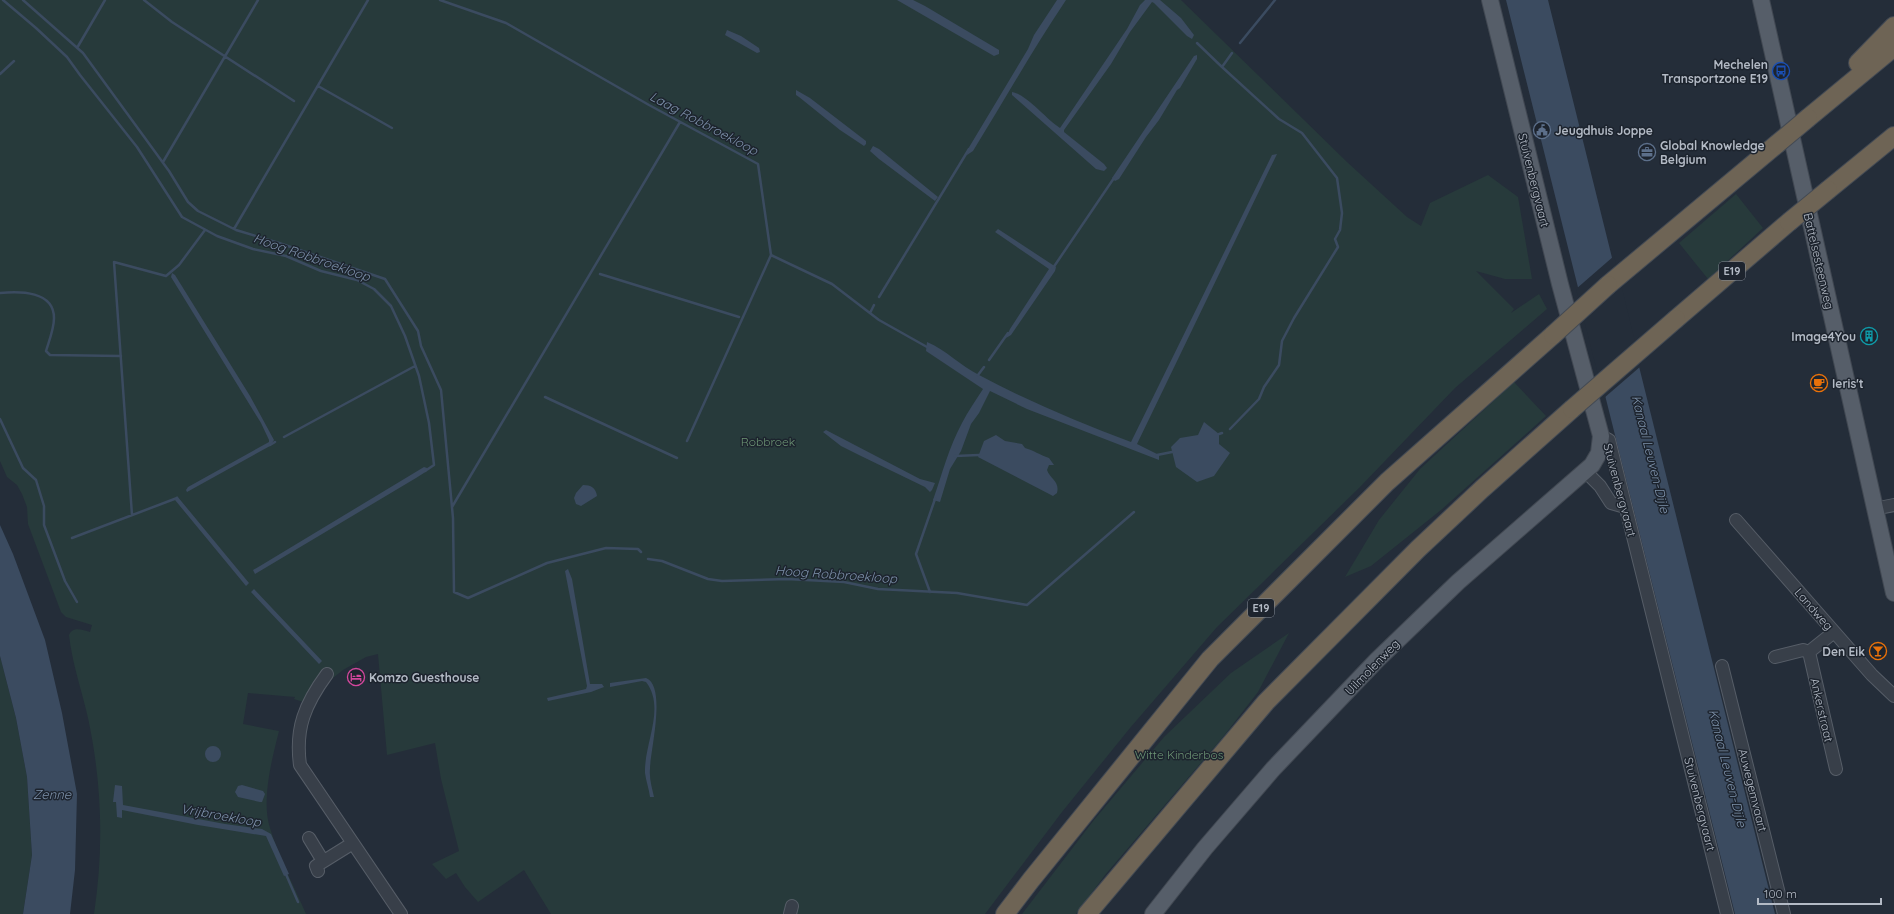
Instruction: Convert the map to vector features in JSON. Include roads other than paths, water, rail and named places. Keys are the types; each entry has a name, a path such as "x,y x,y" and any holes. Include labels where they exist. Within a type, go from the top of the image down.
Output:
{"highway":[{"path":"1827,103 1838,81 1894,26"},
{"name":"E19","path":"1006,914 1031,880 1210,659 1387,482 1666,235 1894,47"},
{"name":"E19","path":"1087,914 1266,702 1418,549 1482,489 1572,409 1789,222 1894,136"}],"main road":[{"name":"Stuivenbergvaart","path":"1490,0 1560,284 1601,436"},
{"name":"Battelsesteenweg","path":"1761,0 1874,509 1894,592"},
{"name":"Uilmolenweg","path":"1153,914 1205,848 1273,769 1377,660 1458,582 1592,465 1599,453 1601,436"}],"street":[{"name":"Stuivenbergvaart","path":"1601,436 1609,440 1727,914"},
{"path":"1585,471 1600,486 1611,502 1625,507"},
{"path":"1874,509 1894,505"},
{"name":"Landweg","path":"1736,520 1872,675 1894,696"},
{"path":"1775,657 1803,650 1809,652 1834,632"},
{"name":"Ankerstraat","path":"1809,652 1836,769"},
{"name":"Auwegemvaart","path":"1722,666 1784,914"},
{"path":"327,674 308,701 297,746 300,765 402,914"},
{"path":"309,838 320,866 353,843"}],"water":[{"path":"897,0 913,0 925,6 999,50 999,54 994,56"},
{"path":"1057,0 1066,0 1030,56 973,151 967,155 968,149 1028,49 1034,35"},
{"path":"1145,0 1160,0 1181,18 1194,35 1192,39 1187,36 1152,2 1130,32 1111,64 1064,130 1064,132 1107,168 1104,171 1096,169 1012,95 1012,92 1024,97 1060,128 1127,29 1140,5"},
{"name":"Kanaal Leuven-Dijle","path":"1506,0 1548,0 1775,914 1735,914"},
{"path":"727,30 741,36 759,48 760,52 757,53 725,35"},
{"path":"1197,55 1197,59 1180,88 1177,90 1159,120 1146,137 1119,179 1115,181 1112,178 1194,56"},
{"path":"796,90 810,98 866,141 866,144 864,146 840,130 796,95"},
{"path":"873,146 879,149 938,197 935,201 879,159 870,151"},
{"path":"1277,154 1137,444 1159,455 1159,460 1027,409 990,391 979,413 971,424 961,451 950,469 940,502 933,500 949,451 957,432 983,389 926,351 927,342 941,349 972,371 997,385 1035,403 1131,442 1272,155"},
{"path":"998,229 1056,267 1055,271 1011,335 1006,338 1010,329 1049,269 995,232"},
{"path":"172,273 175,275 250,396 274,440 270,446 187,492 186,490 188,487 269,442 269,440 261,423 171,277"},
{"path":"1204,422 1219,434 1219,444 1230,453 1214,476 1197,482 1176,467 1171,447 1180,438 1198,435"},
{"path":"826,430 920,479 935,483 932,490 930,492 925,487 841,446 823,432"},
{"path":"996,435 1005,441 1022,444 1025,448 1049,458 1054,465 1049,465 1047,470 1056,483 1058,489 1057,493 1053,496 978,457 984,441"},
{"path":"424,467 427,468 427,471 416,478 255,574 253,570"},
{"path":"583,485 593,488 596,491 597,496 581,506 576,504 574,498 576,493"},
{"path":"177,496 249,583 246,586 175,500"},
{"name":"Zenne","path":"0,525 13,554 45,640 62,713 77,794 75,870 70,914 23,914 32,855 27,777 16,718 0,656"},
{"path":"568,569 572,579 590,684 602,684 604,687 591,692 548,701 547,698 586,689 587,686 565,571"},
{"path":"254,589 322,661 319,664 251,592"},
{"path":"646,678 652,684 655,693 656,706 656,720 650,772 654,797 650,797 645,773 653,726 654,703 652,692 646,682 642,681 610,687 610,683"},
{"path":"213,746 220,751 221,754 216,761 213,762 206,757 205,754 210,747"},
{"path":"115,785 122,786 123,805 225,824 262,829 271,834 289,874 284,876 266,836 198,825 122,810 122,818 117,817 116,802 113,802"},
{"path":"242,785 263,791 265,794 262,802 238,797 235,792 238,786"}],"waterway":[{"name":"Hoog Robbroekloop","path":"3,0 67,57 137,147 182,217 217,236 253,249 286,256 321,271 357,280 374,289 391,306 405,336 419,376 429,423 434,465 425,471"},
{"path":"23,0 83,53 169,171 188,202 198,211 236,230 385,279 418,331 421,346 441,390 453,518 454,592 468,598 547,563 606,548 638,549 641,552"},
{"path":"77,48 105,0"},
{"path":"144,0 172,22 294,101"},
{"path":"163,162 258,0"},
{"path":"234,229 368,0"},
{"name":"Laag Robbroekloop","path":"440,0 506,23 649,105 758,164 771,255 832,284 879,320 927,347"},
{"path":"1240,43 1275,0"},
{"path":"1197,43 1222,67"},
{"path":"1230,429 1259,399 1264,387 1279,365 1282,341 1294,318 1338,247 1335,239 1340,230 1342,213 1337,178 1302,133 1279,119 1222,67 1232,53"},
{"path":"0,74 14,61"},
{"path":"318,86 392,128"},
{"path":"452,507 680,122"},
{"path":"879,297 969,149"},
{"path":"1053,268 1114,178"},
{"path":"132,515 114,262 166,276 179,265 205,230"},
{"path":"687,441 771,255"},
{"path":"600,274 739,317"},
{"path":"0,293 26,293 42,298 48,302 52,309 54,318 46,351 50,355 121,356"},
{"path":"870,313 874,305"},
{"path":"989,360 1008,333"},
{"path":"284,437 415,366"},
{"path":"978,375 984,367"},
{"path":"545,397 677,458"},
{"path":"0,419 23,468 36,480 44,506 44,525 65,581 77,602"},
{"path":"270,445 275,442"},
{"path":"1157,455 1172,452"},
{"name":"Hoog Robbroekloop","path":"955,456 979,455"},
{"path":"72,538 177,498"},
{"name":"Hoog Robbroekloop","path":"930,592 916,554 935,499"},
{"name":"Hoog Robbroekloop","path":"648,559 662,561 708,579 722,581 787,579 844,582 878,589 957,593 1027,605 1134,512"},
{"name":"Vrijbroekloop","path":"285,872 298,902"}],"place":[{"name":"Mechelen Transportzone E19","path":"1781,71"},
{"name":"Jeugdhuis Joppe","path":"1542,130"},
{"name":"Global Knowledge Belgium","path":"1647,152"},
{"name":"Image4You","path":"1869,336"},
{"name":"Ieris't","path":"1819,383"},
{"name":"Den Eik","path":"1878,651"},
{"name":"Komzo Guesthouse","path":"356,677"}],"park label":[{"name":"Robbroek","path":"768,441"},
{"name":"Witte Kinderbos","path":"1179,754"}]}
